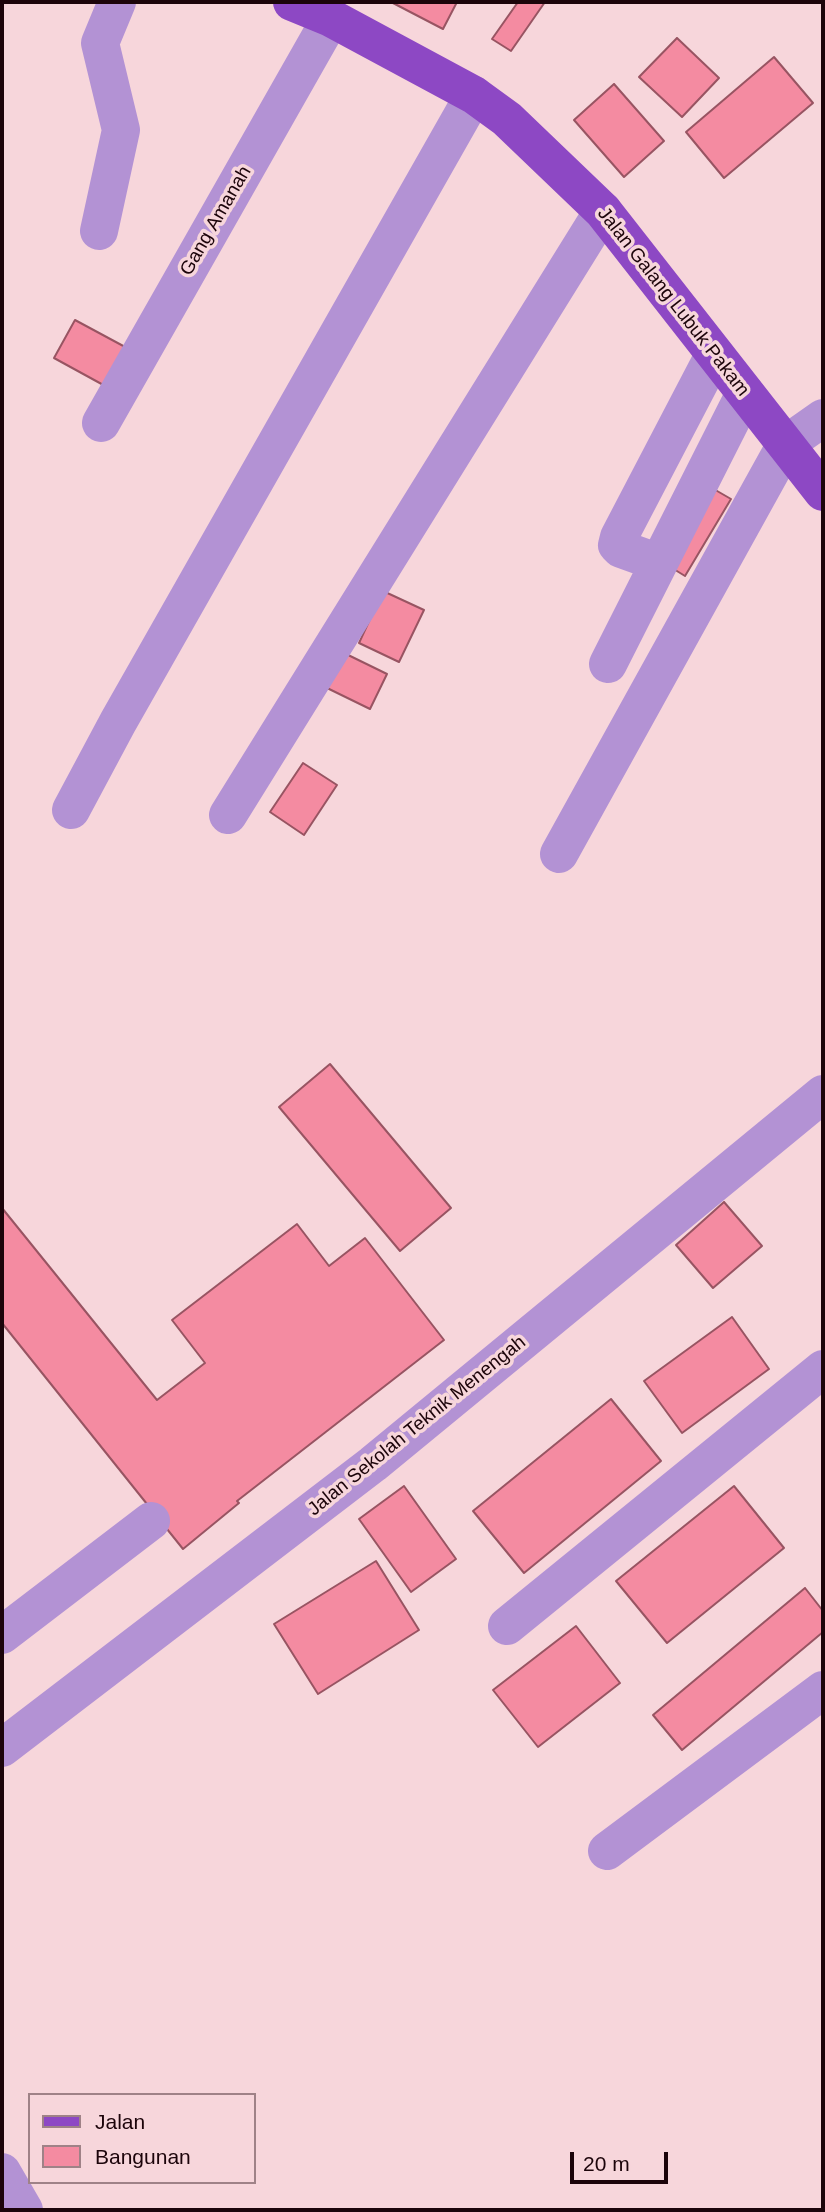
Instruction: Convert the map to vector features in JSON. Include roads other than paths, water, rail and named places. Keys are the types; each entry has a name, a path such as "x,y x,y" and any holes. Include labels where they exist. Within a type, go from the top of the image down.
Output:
{"main road":[{"name":"Jalan Galang Lubuk Pakam","path":"292,2 331,18 474,95 507,119 603,211 644,259 714,355 823,492"}],"street":[{"path":"99,232 121,130 100,43 117,2"},
{"name":"Gang Amanah","path":"101,423 331,18"},
{"path":"71,810 118,722 474,95"},
{"path":"228,815 603,211"},
{"path":"657,562 621,549 617,545 619,537 714,355"},
{"path":"608,664 657,562 745,393"},
{"path":"559,854 786,444 823,418"},
{"name":"Jalan Sekolah Teknik Menengah","path":"2,1748 373,1464 823,1094"},
{"path":"507,1626 823,1369"},
{"path":"2,1635 151,1521"},
{"path":"607,1851 823,1690"},
{"path":"2,2172 24,2210"}]}
